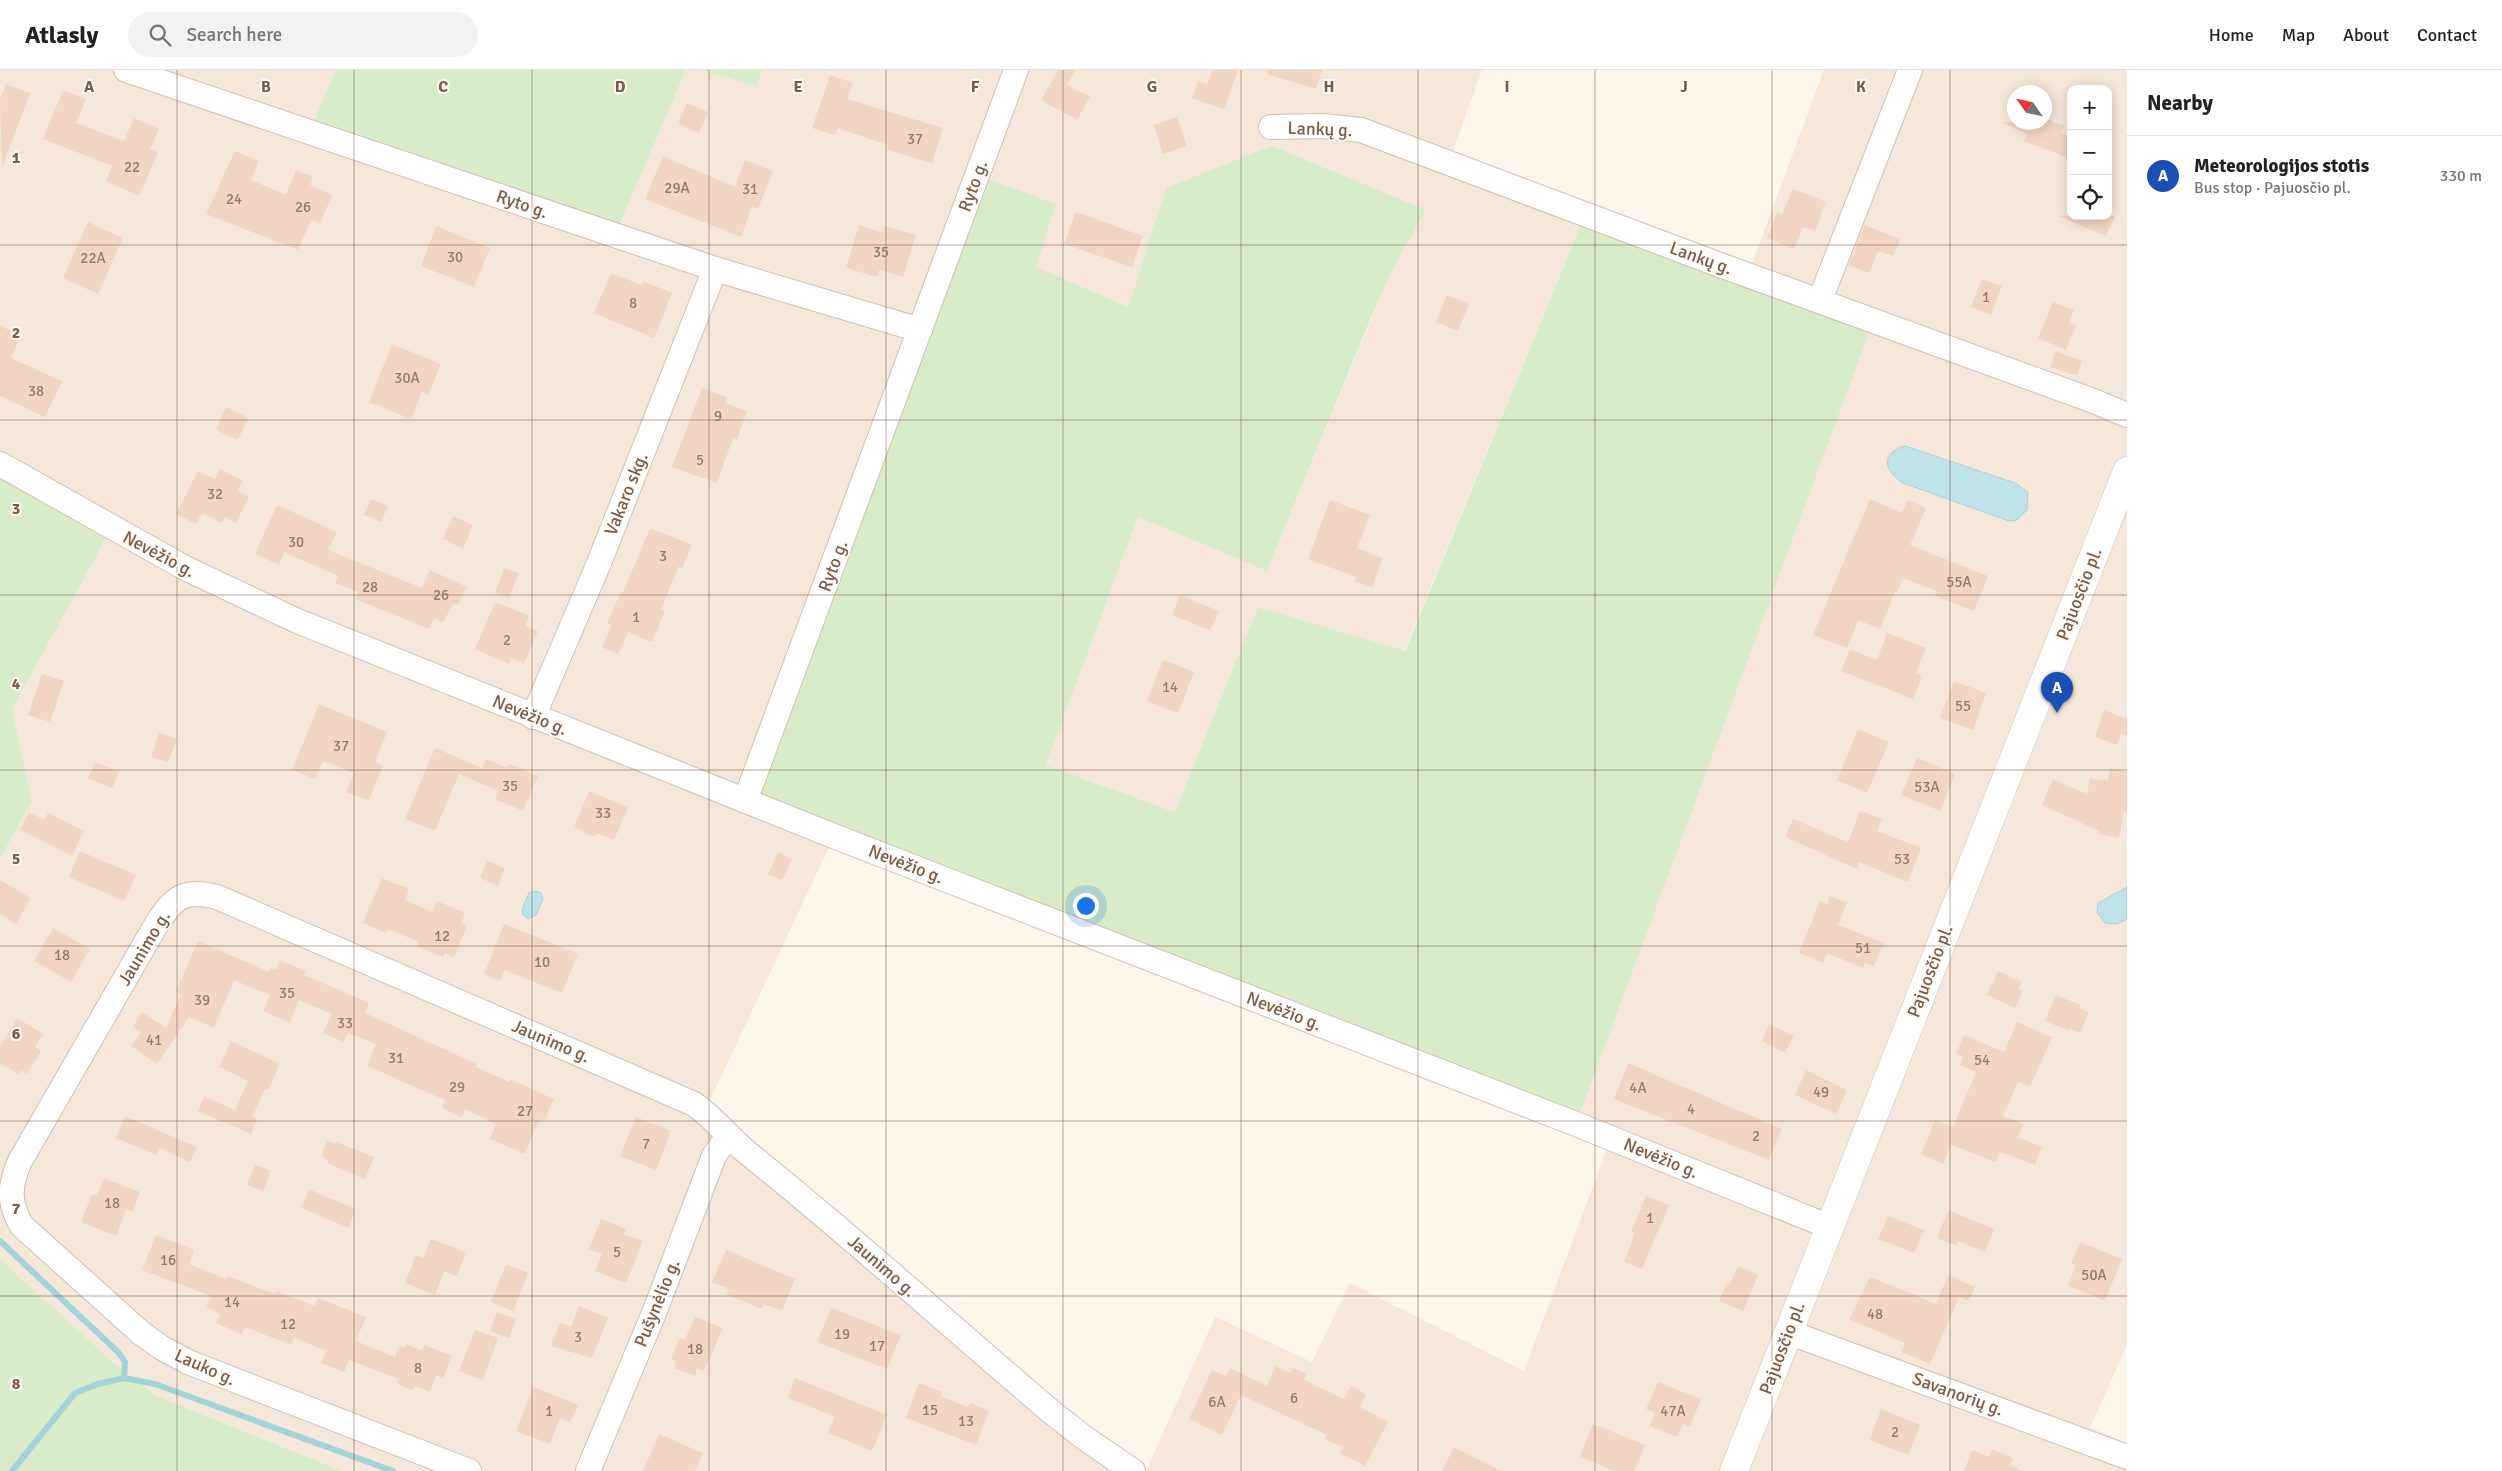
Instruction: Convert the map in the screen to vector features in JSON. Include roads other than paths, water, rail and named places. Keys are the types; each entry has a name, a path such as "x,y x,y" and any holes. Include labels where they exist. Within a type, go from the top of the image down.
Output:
{"main road":[{"name":"Pajuosčio pl.","path":"1734,1471 2127,471"}],"street":[{"name":"Ryto g.","path":"126,70 715,269 920,330"},
{"name":"Ryto g.","path":"745,801 1016,70"},
{"path":"1820,300 1910,70"},
{"name":"Lankų g.","path":"1271,127 1323,126 1361,130 1720,265 2091,400 2127,415"},
{"name":"Vakaro skg.","path":"533,717 599,563 715,269"},
{"name":"Nevėžio g.","path":"0,464 112,529 235,593 320,631 745,801 1576,1124 1830,1227"},
{"name":"Jaunimo g.","path":"13,1178 25,1153 163,914 178,898 193,893 217,897 680,1096 705,1111 728,1136 1054,1414 1086,1439 1133,1471"},
{"name":"Pušynėlio g.","path":"588,1471 654,1313 714,1156 728,1136"},
{"name":"Lauko g.","path":"13,1178 11,1195 14,1212 22,1226 110,1306 162,1348 211,1372 468,1471"},
{"name":"Savanorių g.","path":"1788,1332 2127,1457"}],"water":[{"path":"1905,446 2015,483 2028,492 2027,510 2017,520 2009,521 1903,483 1889,468 1888,458 1891,453"},
{"path":"2127,887 2127,919 2117,924 2105,923 2097,912 2098,903"},
{"path":"535,891 541,893 543,899 536,915 528,919 523,915 522,909 529,893"}],"waterway":[{"path":"0,1241 118,1352 125,1362 124,1378"},
{"path":"12,1471 75,1393 98,1384 124,1378 155,1384 393,1471"}],"place":[{"name":"Meteorologijos stotis","path":"2057,713"}]}
